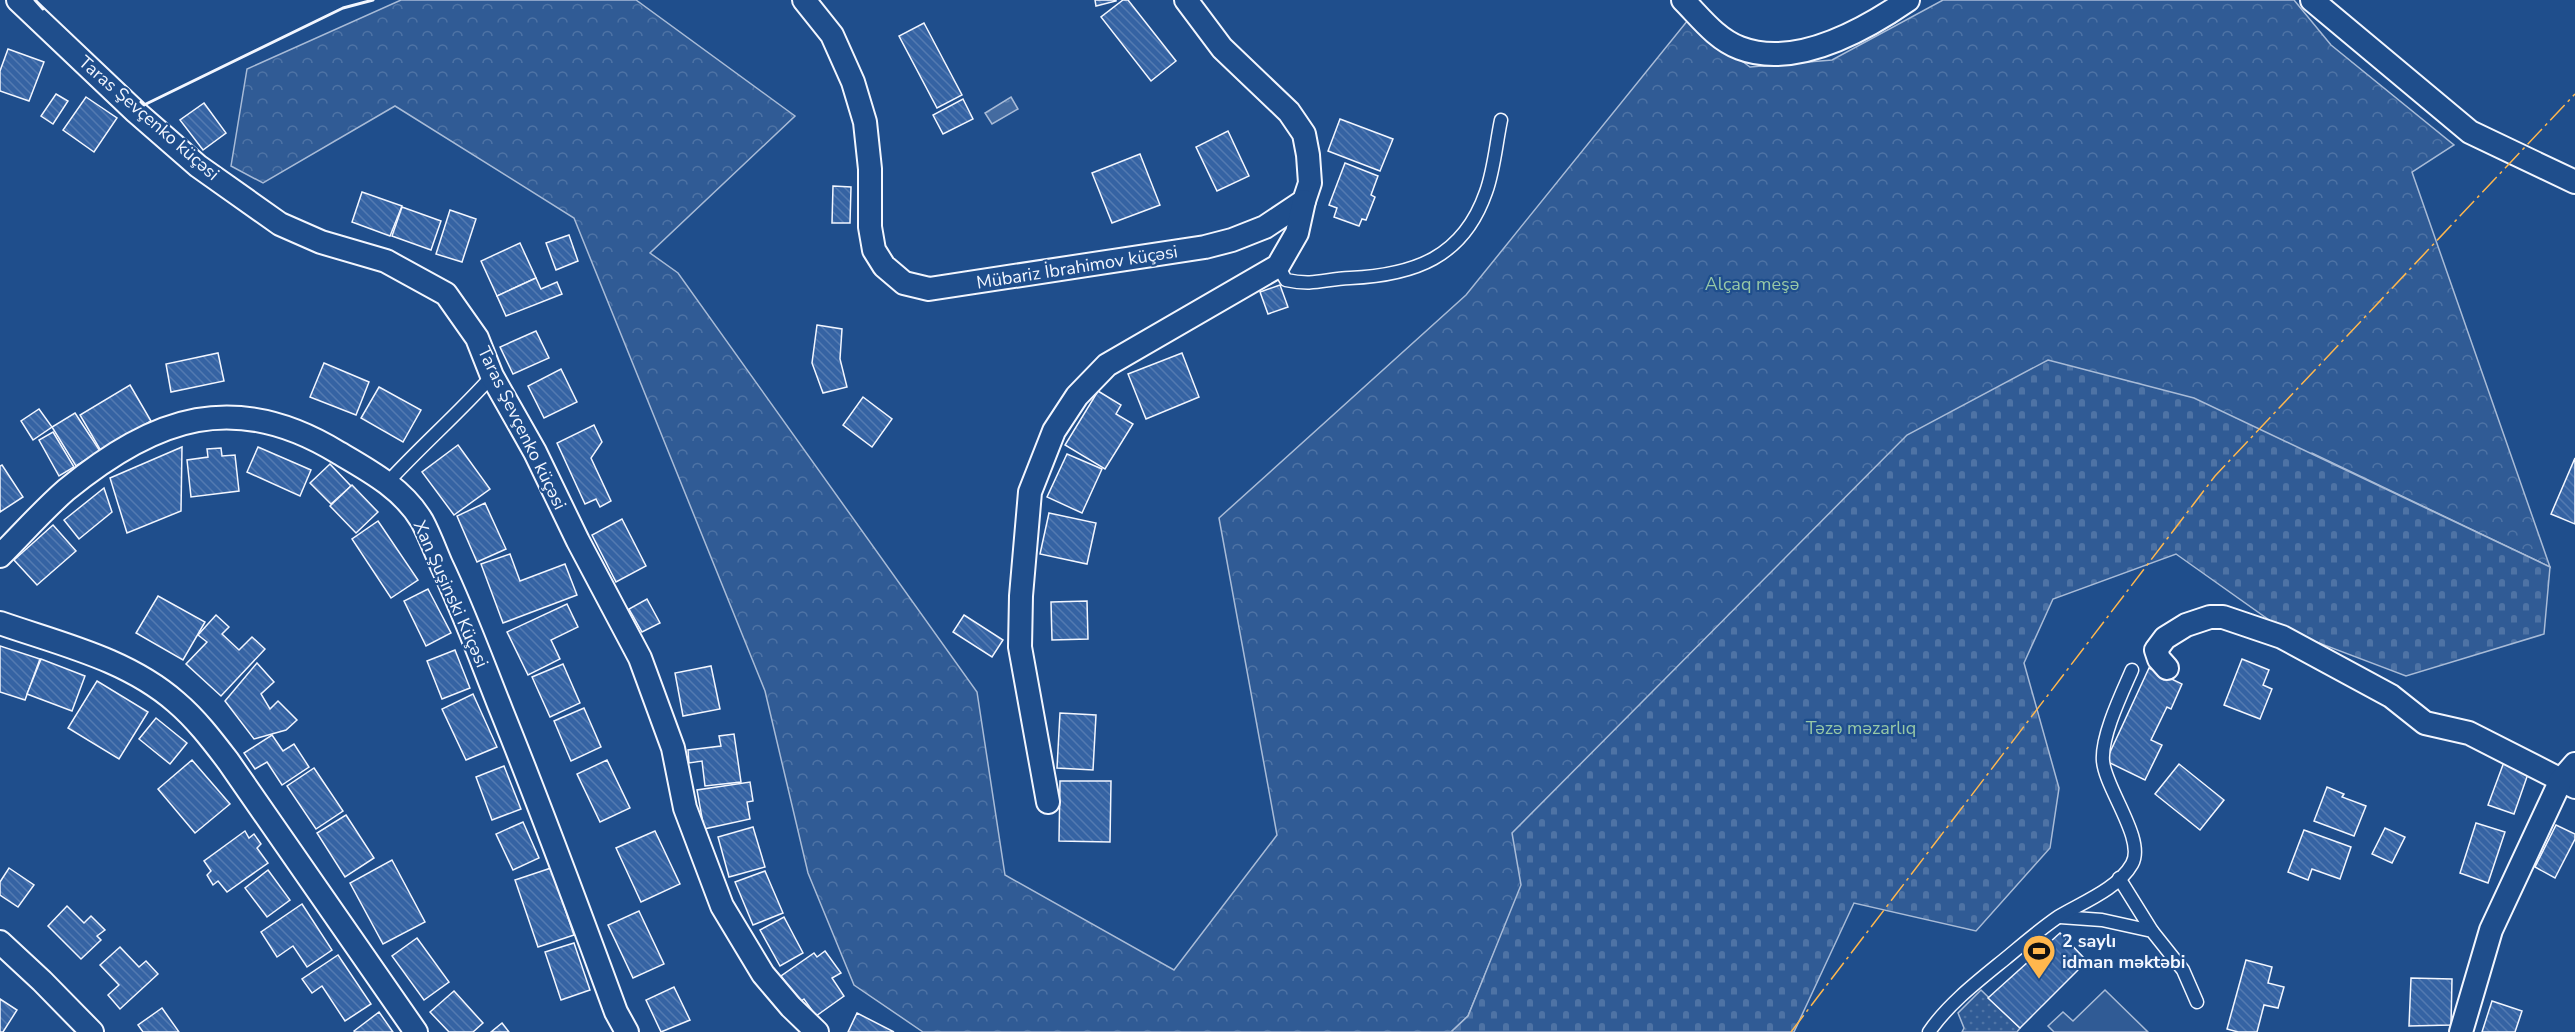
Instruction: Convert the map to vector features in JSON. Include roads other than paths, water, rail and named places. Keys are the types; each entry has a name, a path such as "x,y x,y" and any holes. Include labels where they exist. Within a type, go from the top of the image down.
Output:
{"street":[{"name":"Taras Şevçenko küçəsi","path":"18,0 136,112 198,166 280,224 321,242 386,261 446,294 477,338 492,376 535,452 639,658 673,747 685,808 722,906 763,974 791,1007 817,1032"},
{"name":"Mübariz İbrahimov küçəsi","path":"804,0 832,35 853,82 865,122 870,169 870,226 874,250 884,266 904,283 929,289 1205,247 1232,240 1265,227 1304,201"},
{"path":"1048,801 1020,647 1021,596 1030,492 1054,432 1077,396 1107,365 1278,266 1297,233 1310,183 1304,134 1290,112 1222,48 1186,0"},
{"path":"1683,0 1713,31 1738,48 1764,54 1787,55 1822,46 1892,11 1908,0"},
{"path":"2312,0 2470,132 2575,182"},
{"name":"Xan Şuşinski Küçəsi","path":"0,556 65,491 110,458 166,428 199,419 234,416 275,422 315,438 388,482 421,520 451,585 563,863 616,1012 627,1032"},
{"path":"2168,668 2159,659 2156,650 2165,638 2186,626 2210,617 2223,617 2282,637 2330,661 2391,696 2425,723 2469,733 2570,777 2492,930 2461,1032"},
{"path":"0,623 108,660 139,676 182,707 203,728 228,761 416,1032"},
{"path":"0,942 92,1032"}],"lane":[{"path":"1278,266 1286,280 1320,284 1342,278 1395,274 1419,266 1446,252 1474,221 1487,191 1501,120"},
{"path":"388,482 492,376"},
{"path":"1929,1032 1973,985 2027,939 2059,917 2090,900 2119,878 2132,863 2135,853 2127,823 2106,780 2102,758 2110,722 2132,670"},
{"path":"2119,878 2152,931 2183,970 2197,1002"},
{"path":"2059,917 2102,920 2152,931"}],"water":[{"path":"1011,97 1018,109 992,124 985,113"}],"place":[{"name":"2 saylı idman məktəbi","path":"2039,980"}],"park label":[{"name":"Alçaq meşə","path":"1752,284"},
{"name":"Təzə məzarlıq","path":"1861,728"}]}
